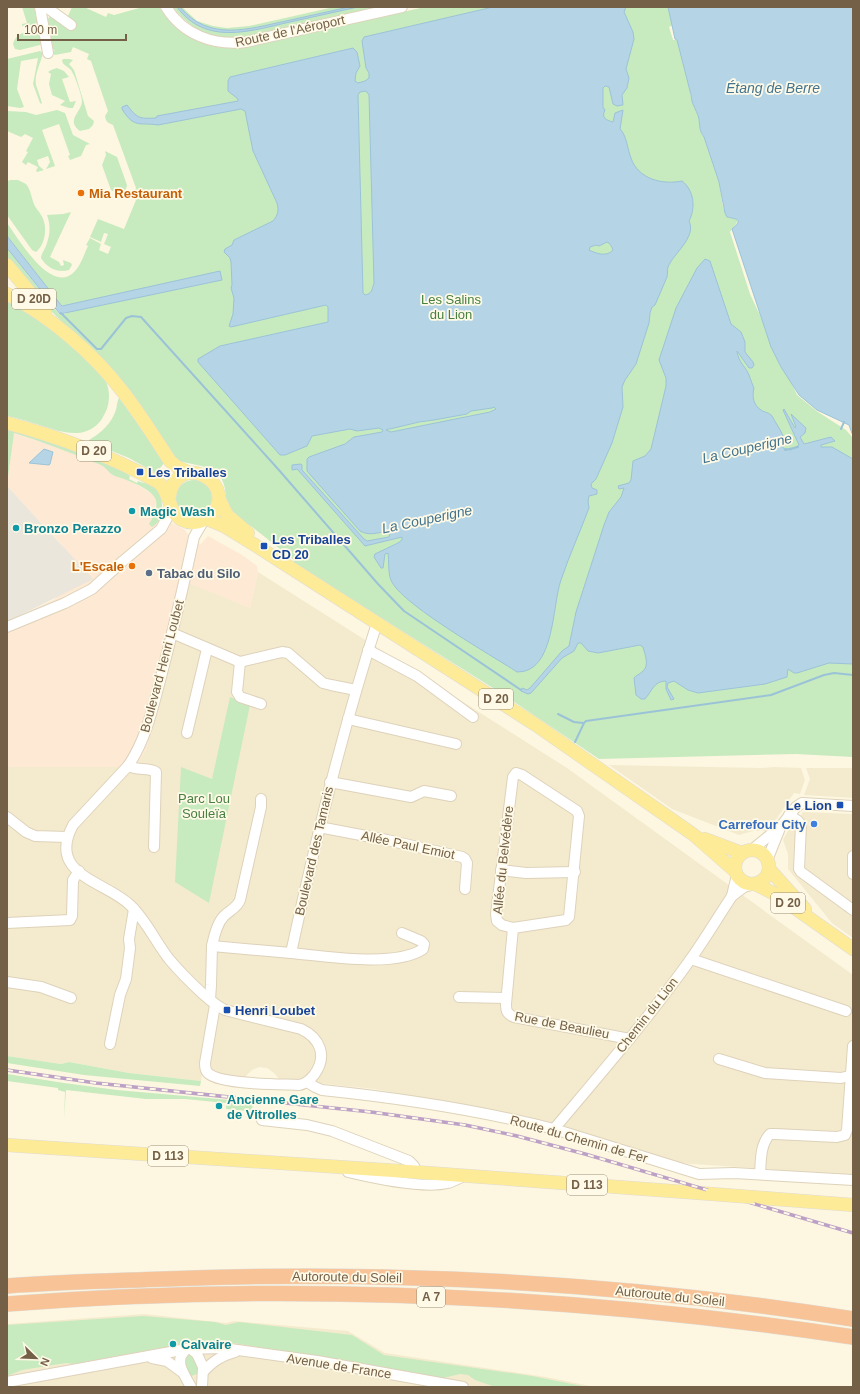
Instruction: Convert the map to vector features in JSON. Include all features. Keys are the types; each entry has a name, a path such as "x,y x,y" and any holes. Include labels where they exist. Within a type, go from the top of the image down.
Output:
{"highway":[{"name":"Autoroute du Soleil","path":"7,1286 39,1283 278,1276 506,1281 672,1294 853,1319"},
{"path":"7,1283 39,1283"},
{"name":"Autoroute du Soleil","path":"7,1304 88,1299 210,1295 340,1294 425,1296 530,1302 670,1314 853,1337"}],"main road":[{"name":"D 20D","path":"7,265 37,303 64,331"},
{"path":"7,294 30,307 64,331 95,361 122,391 170,461 190,472 205,475 211,479 218,492 219,499 217,507 213,514 197,522 184,520 173,511 169,502 173,484 184,474 190,472"},
{"name":"D 20","path":"7,423 70,442 106,456 158,482 165,488 169,502"},
{"name":"D 20","path":"219,499 225,511 231,518 294,570"},
{"name":"D 20","path":"205,519 224,526 377,622 536,726 694,835 736,873"},
{"name":"D 20","path":"694,835 747,851"},
{"path":"759,850 769,864 765,880 753,884 742,881 736,873 736,861 747,851 759,850"},
{"name":"D 20","path":"769,864 818,924"},
{"name":"D 20","path":"753,884 775,894 853,949"},
{"name":"D 113","path":"7,1145 415,1172 462,1177 853,1205"}],"street":[{"path":"40,7 48,53"},
{"path":"46,7 71,25"},
{"name":"Route de l'Aéroport","path":"166,7 184,28 192,33 213,41 231,43 246,42 402,7"},
{"path":"161,529 167,518 169,502"},
{"name":"Boulevard Henri Loubet","path":"67,838 72,825 128,766 135,756 157,694 194,537 205,519"},
{"path":"7,627 65,603 92,589 161,529 184,520 191,528 194,537"},
{"name":"Boulevard des Tamaris","path":"291,953 330,782 377,622"},
{"path":"172,634 240,662 284,652 293,656 324,683 356,690"},
{"path":"187,733 207,649"},
{"path":"368,650 417,676 473,717"},
{"path":"240,662 237,692 240,697 261,704"},
{"path":"348,719 456,744"},
{"path":"128,766 136,769 153,770 156,772 154,848"},
{"name":"Allée du Belvédère","path":"516,773 522,775 578,814 580,820 569,919 513,928 502,925 496,917 502,870 513,777 516,773"},
{"path":"330,782 411,797 424,791 451,796"},
{"path":"7,817 35,836 67,838 67,855 73,866 127,902 134,909 169,958 212,1002 225,1010 301,1029 310,1034 319,1046 321,1058 319,1067 308,1082 299,1085 243,1083 227,1080 206,1071 205,1063 212,1002 212,946 216,930 222,918 236,907 240,900 261,807 261,799"},
{"path":"747,851 780,826 796,807 802,803 853,806"},
{"path":"789,815 801,825 799,868 801,872 853,910"},
{"path":"769,864 780,826"},
{"name":"Allée Paul Emiot","path":"319,827 387,840 462,857 465,859 467,864 465,889"},
{"path":"853,856 853,874"},
{"path":"502,870 526,873 575,872"},
{"path":"7,923 70,920 72,916 72,880 79,871"},
{"name":"Chemin du Lion","path":"732,896 736,873"},
{"name":"Chemin du Lion","path":"554,1129 630,1039 691,959 732,896 744,887 753,884"},
{"path":"110,1044 121,992 126,979 130,948 129,939 134,909"},
{"name":"Rue de Beaulieu","path":"513,928 506,998 506,1012 508,1014 514,1017 630,1039"},
{"path":"212,946 341,958 377,959 414,954 424,949 424,944 421,941 402,933"},
{"path":"691,959 846,1011"},
{"path":"7,982 48,989 71,998"},
{"path":"460,997 506,998"},
{"path":"760,1174 762,1149 770,1134 837,1137 845,1135 850,1130 853,1046"},
{"path":"719,1059 765,1073 841,1078 852,1075"},
{"name":"Route du Chemin de Fer","path":"308,1082 314,1087 322,1090 388,1097 470,1110 554,1129 699,1174 760,1174 853,1180"},
{"path":"262,1120 307,1125 343,1134 409,1161 414,1166 415,1172"},
{"path":"328,1167 369,1177 414,1183 448,1183 462,1177"},
{"name":"Avenue de France","path":"9,1382 189,1349 223,1348 318,1361 463,1387"},
{"path":"146,1357 167,1361 187,1380 202,1379 199,1356 189,1349 184,1352 180,1360 187,1380"},
{"name":"Avenue de France","path":"202,1379 215,1360 239,1350"}],"shaded area":[{"path":"13,433 52,445 105,466 115,476 120,476 152,494 156,502 154,513 185,530 189,536 187,540 201,544 208,536 242,555 257,566 258,572 250,608 188,583 157,710 159,711 156,715 146,751 135,767 7,767 7,622 55,599 63,546 7,486"},
{"path":"7,486 93,579 7,622"},
{"path":"258,572 567,768 853,975 853,1177 678,1163 472,1107 374,1089 279,1079 267,1068 259,1067 252,1070 244,1078 203,1071 201,1081 129,1073 69,1062 61,1064 7,1056 7,767 135,767 157,710 188,582 250,608"},
{"path":"609,765 801,768 805,780 800,794 794,793 766,831 753,831 739,835 672,809"},
{"path":"806,768 853,768 853,798 804,795 810,779"},
{"path":"803,812 853,814 853,938 832,923 788,869 788,854 783,840 790,827 794,825"},
{"path":"144,1314 226,1323 234,1321 348,1331 385,1353 546,1377 595,1387 7,1387 7,1324"}],"green space":[{"path":"22,7 34,7 36,18 38,18 37,23 22,26 22,24 27,23"},
{"name":"Les Salins du Lion","path":"72,7 84,7 106,17 108,13 114,15 143,7 159,7 167,18 186,35 208,45 221,48 234,48 247,47 425,7 668,7 673,25 669,27 673,40 677,40 692,102 699,117 700,130 704,137 719,182 723,207 728,218 737,220 730,232 750,294 797,395 818,412 846,430 853,438 853,757 796,754 599,759 504,695 294,563 294,560 234,514 229,507 222,479 219,476 207,468 176,459 66,326 43,303 7,257 7,248 59,314 65,314 76,304 65,306 61,305 7,236 7,223 27,252 36,262 56,277 66,277 75,271 79,266 90,238 101,244 99,250 108,254 111,247 104,244 108,234 104,233 101,242 90,237 98,219 124,229 136,200 131,198 136,188 113,125 106,120 105,116 108,111 91,61 87,59 89,54 73,47 71,52 55,55 51,52 55,51 53,49 47,20 50,16 68,16"},
{"path":"173,7 182,7 197,21 213,26 227,28 249,26 334,7 378,7 252,35 226,38 211,35 199,30 187,22"},
{"path":"34,29 40,31 42,43 40,45 20,50 15,49 13,44 16,37"},
{"path":"40,51 43,53 37,73 36,85 42,104 40,103 33,84 38,58 21,61 17,89 24,107 20,108 7,106 7,59"},
{"path":"63,59 73,60 69,64 74,70 88,116 94,121 93,125 89,129 80,131 74,123 82,98 74,75 70,69 63,64"},
{"path":"57,68 64,71 69,77 62,79 70,102 76,101 73,108 60,105 65,101 52,95 49,84 51,74 48,72"},
{"path":"57,110 65,113 73,135 90,144 86,145 81,156 70,160 68,156 70,155 59,124 42,130 55,166 46,169 50,162 48,156 37,160 39,166 44,170 37,172 38,167 28,162 26,165 22,162 28,152 26,151 33,138 25,134 21,137 7,131 7,111 26,112 36,115"},
{"path":"105,151 117,157 127,185 125,193 120,197 121,195 111,190 102,165 106,155"},
{"path":"18,180 28,186 35,206 45,224 44,239 36,252 32,250 7,215 7,181"},
{"path":"71,212 50,257 59,262 61,266 64,265 63,260 71,263 72,265 69,270 60,271 46,265 41,258 49,234 47,215"},
{"path":"7,300 41,321 62,337 105,380 109,393 108,407 102,419 90,430 72,433 55,430 7,416"},
{"path":"119,398 165,462 156,473 129,458 89,442 89,440 109,424 116,410"},
{"path":"7,429 45,438 120,468 130,476 129,479 137,483 138,481 154,486 160,494 162,502 162,511 159,521 152,527 149,524 155,512 156,501 152,494 143,487 113,475 101,465 14,433 7,484"},
{"path":"198,480 207,485 211,491 211,505 207,511 198,516 190,516 181,511 177,505 176,494 181,485 187,481"},
{"name":"Parc Lou Souleïa","path":"230,697 250,705 209,903 175,882 181,767 212,779"},
{"path":"7,1056 61,1064 69,1062 129,1073 201,1081 200,1086 84,1075 7,1063"},
{"path":"7,1074 117,1090 253,1102 252,1110 226,1109 226,1103 185,1099 146,1099 66,1090 64,1119 65,1092 58,1090 58,1088 7,1081"},
{"path":"143,1316 215,1322 226,1325 239,1322 352,1335 384,1355 532,1376 587,1387 495,1387 475,1380 468,1375 460,1374 443,1378 221,1341 198,1341 74,1364 66,1363 22,1370 7,1376 7,1325"},
{"path":"189,1355 194,1356 198,1369 197,1374 191,1376 183,1360"}],"water":[{"path":"177,7 180,7 191,18 203,25 216,29 230,30 257,27 349,7 358,7 260,29 229,32 215,31 201,27 189,19"},
{"path":"493,7 626,7 624,12 633,32 634,39 626,69 629,78 627,88 622,95 623,105 617,106 613,104 609,87 605,86 603,88 603,107 605,110 604,117 613,122 615,113 623,110 620,129 626,139 634,165 645,176 652,179 667,182 682,181 689,189 693,200 693,211 689,221 691,227 690,233 668,267 667,277 650,313 649,323 636,364 622,387 623,407 612,443 596,479 591,484 592,488 597,490 597,494 589,496 589,508 561,580 550,636 539,662 529,669 517,672 448,629 411,602 398,590 391,580 388,553 385,554 383,568 381,568 374,557 375,554 398,543 402,540 402,537 365,546 298,470 292,470 292,465 301,464 302,470 364,539 367,541 389,537 390,534 388,531 370,534 360,531 307,471 307,459 309,457 345,444 354,437 382,432 383,430 379,428 357,431 350,429 312,436 307,446 285,455 280,455 198,362 198,359 220,346 328,322 328,307 326,305 231,327 229,326 233,314 234,298 231,288 231,262 230,258 224,252 225,249 232,245 234,240 273,221 278,211 277,203 253,151 245,111 241,109 158,125 134,122 130,120 122,109 122,107 127,105 133,113 139,117 156,118 157,116 238,101 238,99 228,91 228,81 230,77 353,48 357,52 360,66 356,73 355,81 358,83 365,81 369,78 369,73 366,68 362,41 364,37","holes":["366,91 369,95 374,283 370,292 365,295 363,293 358,95 360,92","607,242 613,250 608,254 599,254 589,250 590,247 596,245 599,246","494,407 496,409 490,412 391,432 386,430 419,422 467,414 471,411"]},
{"name":"Étang de Berre","path":"668,7 853,7 853,436 849,425 817,410 799,395 781,367 771,347 732,229 736,226 738,221 727,217 725,213 719,182 704,137 700,130 699,117 692,102 691,93 677,40 675,39"},
{"path":"7,236 62,306 220,271 222,280 60,314 7,248"},
{"path":"705,259 710,261 731,324 741,332 745,342 745,352 753,362 754,365 752,368 749,368 737,351 740,361 748,372 754,388 753,397 756,406 772,416 783,436 783,448 791,450 799,445 783,410 784,409 795,428 796,427 791,414 806,428 805,433 800,437 804,444 831,437 835,441 821,445 821,447 832,447 853,459 853,664 829,663 797,673 794,673 788,669 787,677 765,684 698,693 688,690 674,681 668,683 667,687 674,699 671,700 666,689 666,681 662,681 654,687 645,699 641,699 636,695 634,678 646,667 643,647 640,645 598,653 588,651 581,643 578,643 574,651 562,658 531,693 528,694 521,691 522,688 527,690 530,688 562,651 569,646 576,612 604,525 609,512 621,497 624,488 619,489 618,486 629,483 631,480 633,461 645,456 651,449 666,386 666,378 659,360 676,308 697,268"},
{"path":"44,449 53,452 49,465 29,463"}],"waterway":[{"path":"61,313 97,349 101,349 126,318 132,316 141,317 278,469 378,584 404,611 521,690"},
{"name":"La Couperigne","path":"841,429 844,422"},
{"name":"La Couperigne","path":"785,450 798,447"},
{"path":"575,742 586,721 771,695 824,675 834,673 853,675"},
{"path":"558,714 574,722 583,723"}],"railway":[{"path":"7,1070 96,1083 371,1112 465,1125 517,1136 585,1154 853,1233"}],"place":[{"name":"Mia Restaurant","path":"81,193"},
{"name":"Les Triballes","path":"140,472"},
{"name":"Magic Wash","path":"132,511"},
{"name":"Bronzo Perazzo","path":"16,528"},
{"name":"Les Triballes CD 20","path":"264,546"},
{"name":"L'Escale","path":"132,566"},
{"name":"Tabac du Silo","path":"149,573"},
{"name":"Le Lion","path":"840,805"},
{"name":"Carrefour City","path":"814,824"},
{"name":"Henri Loubet","path":"227,1010"},
{"name":"Ancienne Gare de Vitrolles","path":"219,1106"},
{"name":"Calvaire","path":"173,1344"}]}
